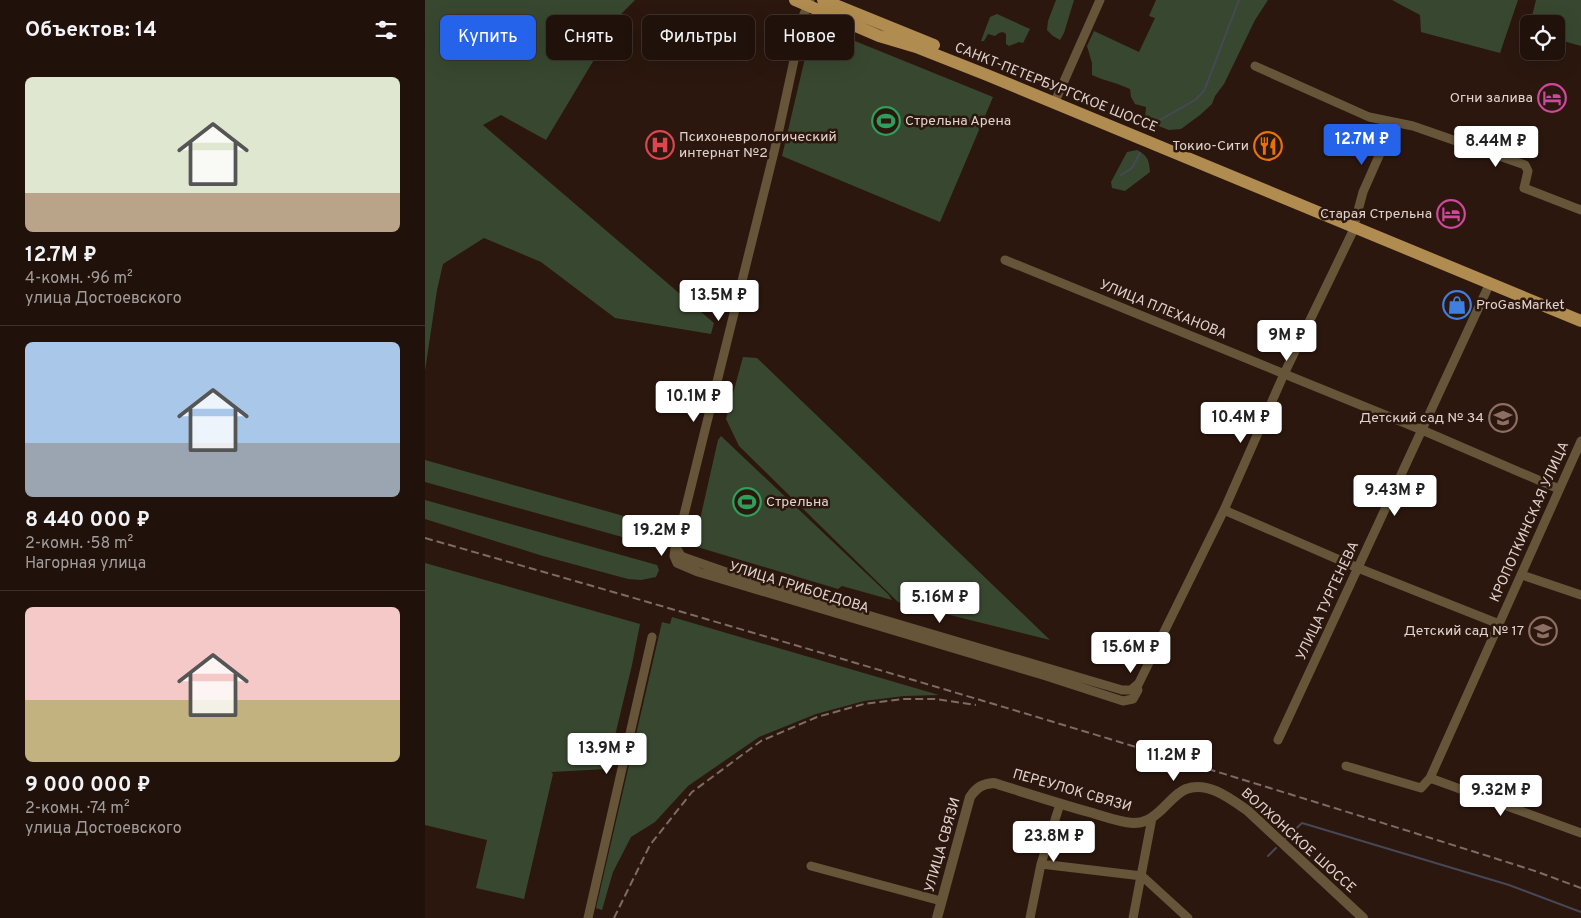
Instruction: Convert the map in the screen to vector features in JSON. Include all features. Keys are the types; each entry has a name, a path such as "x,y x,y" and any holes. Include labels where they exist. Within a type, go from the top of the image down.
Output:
{"main road":[{"name":"САНКТ-ПЕТЕРБУРГСКОЕ ШОССЕ","path":"823,0 844,4 1581,321"},
{"name":"САНКТ-ПЕТЕРБУРГСКОЕ ШОССЕ","path":"804,2 879,36 916,47 1353,223 1581,311"}],"street":[{"path":"1057,97 1100,0"},
{"name":"УЛИЦА ГРИБОЕДОВА","path":"804,2 803,19 775,148 676,550 681,556 749,580 1105,686 1127,691 1140,683"},
{"path":"1255,66 1369,117 1413,126 1525,165 1528,171 1524,188 1581,210"},
{"path":"1134,693 1224,510 1284,374 1351,233 1363,192 1394,122"},
{"name":"УЛИЦА ПЛЕХАНОВА","path":"1005,260 1422,430 1559,489"},
{"name":"УЛИЦА ТУРГЕНЕВА","path":"1278,740 1490,283"},
{"name":"КРОПОТКИНСКАЯ УЛИЦА","path":"1430,778 1581,441"},
{"path":"1224,510 1359,568 1499,624"},
{"path":"1522,575 1581,595"},
{"path":"588,918 651,637"},
{"path":"1347,766 1421,788 1430,778 1581,833"},
{"name":"ПЕРЕУЛОК СВЯЗИ","path":"983,784 994,783 1123,822 1145,822 1152,818"},
{"name":"УЛИЦА СВЯЗИ","path":"937,918 970,797 976,788 983,784"},
{"name":"ВОЛХОНСКОЕ ШОССЕ","path":"1152,818 1187,789 1211,789 1231,798 1248,811 1363,918"},
{"path":"1030,918 1041,864 1059,804"},
{"path":"1133,918 1152,818"},
{"path":"1041,864 1142,876 1188,918"},
{"path":"811,866 941,901"}],"green space":[{"path":"425,0 635,0 621,15 546,15 546,60 594,60 546,140 501,115 483,125 714,323 711,334 615,318 541,262 484,238 443,264 437,290 425,371"},
{"path":"1056,0 1074,0 1060,40 1047,30 1048,21"},
{"path":"1156,0 1268,0 1255,20 1224,84 1215,96 1212,104 1181,129 1169,130 1148,122 1145,118 1146,107 1135,104 1131,97 1130,89 1092,75 1092,63 1087,46 1094,31 1139,52 1155,18 1149,16"},
{"path":"1392,0 1518,0 1500,53 1421,32 1420,15"},
{"path":"1536,0 1581,0 1581,46 1565,42 1565,15 1532,15"},
{"path":"997,14 1030,29 1023,43 1019,42 1009,46 1006,44 1006,34 1003,32 995,36 988,34 984,41 981,41 990,17"},
{"name":"Стрельна Арена","path":"854,41 993,97 940,222 782,156 805,60 854,60"},
{"path":"1137,150 1144,154 1147,159 1150,172 1125,191 1112,188 1111,182 1127,152"},
{"path":"743,357 757,358 1050,640 898,602 739,446 726,419"},
{"name":"Стрельна","path":"721,436 888,594 892,600 842,586 838,589 694,546 718,440"},
{"path":"425,460 638,520 633,540 425,482"},
{"path":"425,500 657,565 659,570 656,577 641,580 628,579 543,556 425,519"},
{"path":"425,563 640,624 607,769 551,772 553,774 524,899 476,888 487,840 425,825"},
{"path":"672,617 939,695 904,696 864,701 816,714 759,737 688,786 655,822 631,837 613,872 602,910 596,908 662,622 670,624"},
{"path":"1531,779 1538,781 1531,799 1523,796"}],"waterway":[{"path":"1153,124 1195,100 1204,91 1239,0"},
{"path":"1121,175 1132,168 1140,153"},
{"path":"1285,839 1302,823 1509,885 1581,912"},
{"path":"1268,856 1276,848"}],"railway":[{"path":"425,538 704,618 1120,742 1397,827 1535,871 1581,888"},
{"path":"614,918 650,845 692,792 761,741 817,717 864,704 903,699 935,699 976,705"}],"place":[{"name":"Огни залива","path":"1552,98"},
{"name":"Стрельна Арена","path":"886,121"},
{"name":"Психоневрологический интернат №2","path":"660,145"},
{"name":"Токио-Сити","path":"1268,146"},
{"name":"Старая Стрельна","path":"1451,214"},
{"name":"ProGasMarket","path":"1457,305"},
{"name":"Детский сад № 34","path":"1503,418"},
{"name":"Стрельна","path":"747,502"},
{"name":"Детский сад № 17","path":"1543,631"}]}
